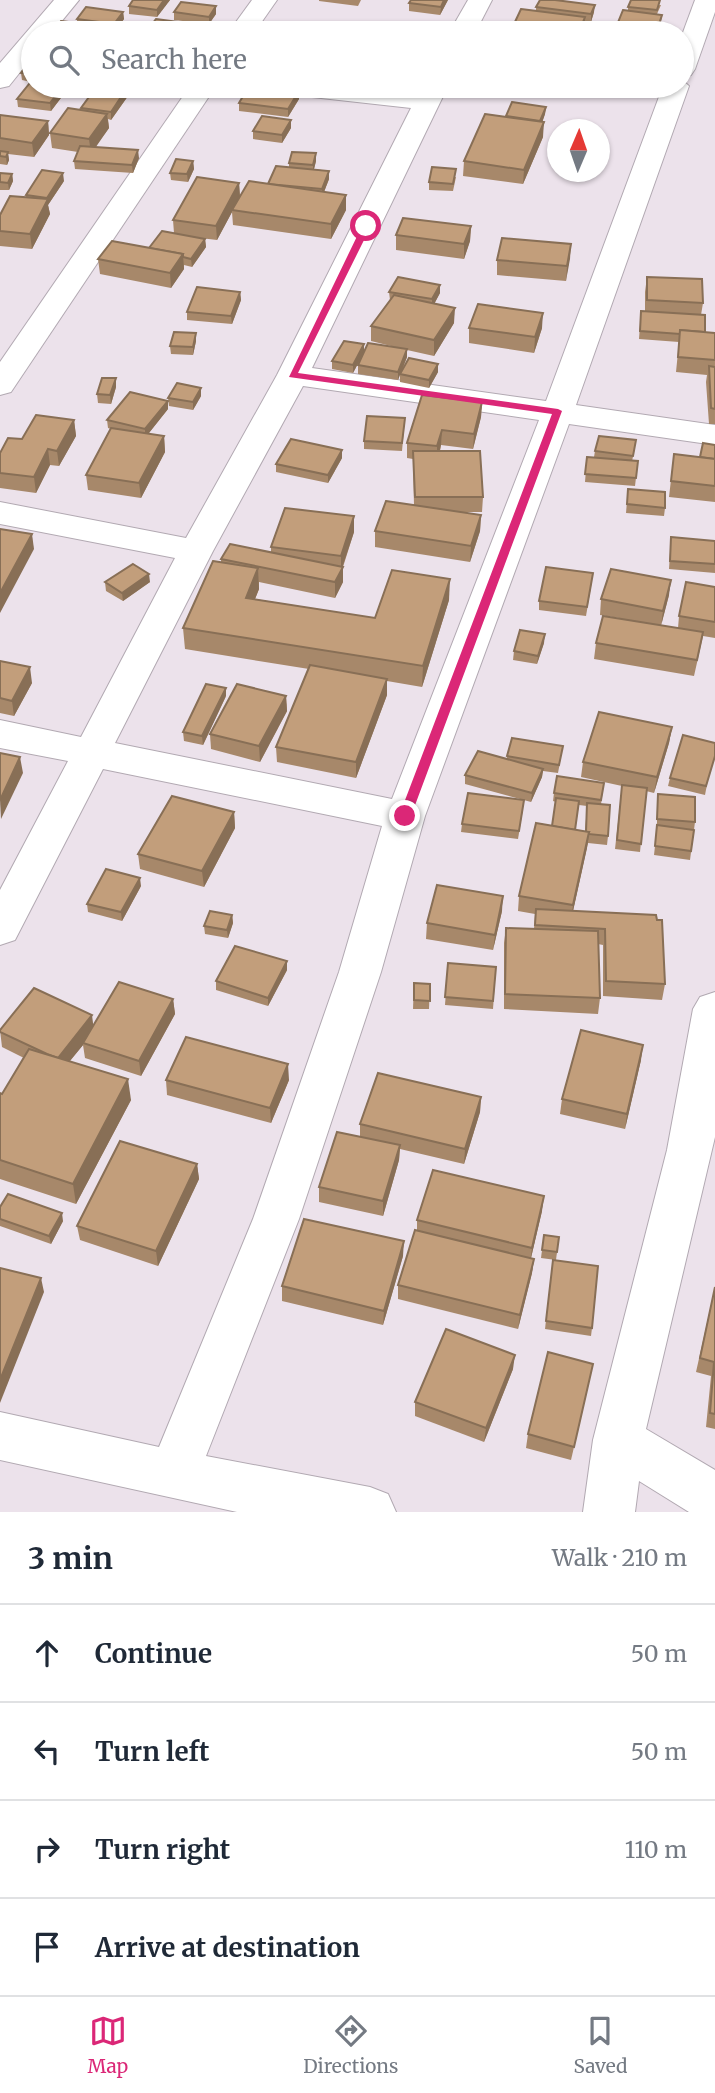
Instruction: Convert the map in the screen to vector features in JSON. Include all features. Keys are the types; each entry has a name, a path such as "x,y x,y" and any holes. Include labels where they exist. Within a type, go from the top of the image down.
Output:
{"street":[{"path":"48,21 67,0"},
{"path":"250,21 265,0"},
{"path":"469,21 480,0"},
{"path":"694,36 707,0"},
{"path":"0,80 21,52"},
{"path":"0,385 195,98"},
{"path":"0,929 196,551 293,375 429,98"},
{"path":"173,1475 290,1180 360,972 405,816 558,411 672,98"},
{"path":"293,375 715,435"},
{"path":"0,513 196,551"},
{"path":"0,734 405,816"},
{"path":"609,1512 618,1440 703,1148 715,1009"},
{"path":"0,1436 173,1475 370,1512"},
{"path":"618,1440 715,1499"}],"building":[{"path":"133,0 164,0 157,10 129,6"},
{"path":"411,0 444,0 441,7 409,3"},
{"path":"540,0 595,5 591,14 536,7"},
{"path":"631,0 660,0 657,10 628,7"},
{"path":"181,2 216,6 209,17 174,12"},
{"path":"86,7 123,12 116,21 77,19"},
{"path":"521,9 585,17 583,21 515,21"},
{"path":"623,10 662,15 660,21 619,21"},
{"path":"21,94 21,98 54,98 50,103 17,99"},
{"path":"88,98 120,98 111,112 81,108"},
{"path":"242,98 295,98 288,109 239,103"},
{"path":"512,102 546,107 540,121 506,116"},
{"path":"68,108 107,114 89,139 50,133"},
{"path":"485,114 544,122 524,170 464,161"},
{"path":"0,115 48,121 32,143 0,138"},
{"path":"262,116 291,120 282,135 253,131"},
{"path":"80,146 138,150 132,165 74,161"},
{"path":"0,151 8,152 6,157 0,156"},
{"path":"292,152 316,153 313,165 289,163"},
{"path":"176,159 193,161 187,174 170,173"},
{"path":"276,166 329,171 322,189 268,184"},
{"path":"432,167 456,169 453,184 429,182"},
{"path":"42,170 63,173 47,198 26,195"},
{"path":"0,173 12,174 8,183 0,182"},
{"path":"197,177 239,183 216,226 173,220"},
{"path":"249,181 346,195 331,224 232,210"},
{"path":"10,196 48,199 30,234 0,231 0,215"},
{"path":"403,218 471,226 464,244 396,235"},
{"path":"162,231 205,239 191,259 183,257 183,254 149,248"},
{"path":"502,238 571,244 567,266 497,260"},
{"path":"112,241 183,254 170,273 98,259"},
{"path":"398,277 440,285 432,299 389,292"},
{"path":"647,277 702,279 703,303 647,300"},
{"path":"197,287 240,292 231,316 187,312"},
{"path":"394,295 455,308 434,340 371,326"},
{"path":"478,304 543,313 535,337 469,328"},
{"path":"641,311 705,315 705,332 680,330 680,334 640,331"},
{"path":"680,330 715,333 715,360 678,357"},
{"path":"174,332 196,333 193,347 170,346"},
{"path":"344,341 364,344 353,365 332,361"},
{"path":"368,343 407,349 398,372 358,365"},
{"path":"409,358 438,364 429,380 400,374"},
{"path":"709,366 715,367 715,409 711,408"},
{"path":"102,378 116,378 110,395 97,394"},
{"path":"177,383 201,388 193,402 168,398"},
{"path":"130,392 168,401 145,429 107,420"},
{"path":"422,395 482,402 474,434 442,430 437,446 407,443"},
{"path":"36,415 74,420 57,451 48,449 34,477 0,473 0,453 8,438 22,439"},
{"path":"367,416 405,418 402,443 364,441"},
{"path":"111,428 164,436 139,483 86,475"},
{"path":"599,436 636,440 633,456 595,451"},
{"path":"291,439 342,450 328,475 276,464"},
{"path":"703,443 715,445 715,459 700,457"},
{"path":"413,451 480,451 483,497 415,497"},
{"path":"674,454 715,459 715,486 671,481"},
{"path":"587,457 638,461 636,478 585,474"},
{"path":"628,489 665,492 665,508 627,504"},
{"path":"386,501 481,515 471,546 375,531"},
{"path":"285,508 354,516 341,556 271,547"},
{"path":"0,529 32,534 0,593"},
{"path":"671,537 715,541 715,564 670,561"},
{"path":"230,544 343,567 335,582 221,559"},
{"path":"213,561 258,568 246,598 375,618 392,570 450,579 423,666 183,628"},
{"path":"133,564 149,574 122,593 105,582"},
{"path":"546,567 593,573 587,607 539,601"},
{"path":"611,569 671,580 663,611 601,599"},
{"path":"686,582 715,587 715,622 679,616"},
{"path":"603,616 703,632 697,660 596,643"},
{"path":"520,630 545,634 538,656 514,651"},
{"path":"0,661 30,667 12,701 0,698"},
{"path":"310,665 387,679 356,762 276,747"},
{"path":"206,684 226,688 202,736 183,732"},
{"path":"237,684 286,696 259,746 210,734"},
{"path":"599,712 672,727 657,777 583,762"},
{"path":"683,735 715,743 715,756 706,786 670,778"},
{"path":"512,738 563,746 559,765 507,756"},
{"path":"478,751 543,769 532,793 465,775"},
{"path":"0,753 20,757 0,800"},
{"path":"557,776 604,783 601,800 554,793"},
{"path":"622,785 647,788 641,844 617,840"},
{"path":"468,793 524,800 519,831 462,824"},
{"path":"658,794 695,797 695,822 657,819"},
{"path":"172,796 234,812 202,871 138,854"},
{"path":"556,798 579,801 575,830 552,826"},
{"path":"587,803 610,805 608,836 586,832"},
{"path":"536,823 589,832 573,905 519,896"},
{"path":"657,825 694,830 691,851 655,846"},
{"path":"106,869 140,878 121,912 87,904"},
{"path":"437,885 503,896 495,935 427,923"},
{"path":"536,909 656,915 657,920 662,920 665,984 606,981 605,929 535,925"},
{"path":"210,911 232,915 227,930 204,926"},
{"path":"506,928 598,931 600,998 505,994"},
{"path":"235,946 287,961 268,998 216,981"},
{"path":"448,963 496,967 493,1001 445,997"},
{"path":"119,982 173,999 139,1061 83,1043"},
{"path":"414,983 430,984 430,1001 414,1000"},
{"path":"34,988 92,1015 58,1058 0,1032"},
{"path":"581,1030 643,1045 627,1114 562,1099"},
{"path":"186,1037 288,1064 270,1108 166,1080"},
{"path":"29,1049 128,1079 73,1184 0,1160 0,1093 2,1094"},
{"path":"378,1073 481,1097 465,1149 360,1124"},
{"path":"337,1132 400,1145 383,1201 319,1187"},
{"path":"120,1141 197,1164 156,1251 77,1226"},
{"path":"433,1170 544,1196 532,1248 417,1220"},
{"path":"8,1194 62,1213 49,1236 0,1219 0,1207"},
{"path":"304,1219 404,1241 384,1311 282,1286"},
{"path":"415,1230 534,1259 520,1315 398,1285"},
{"path":"544,1235 559,1237 557,1252 542,1250"},
{"path":"553,1260 598,1266 592,1328 546,1321"},
{"path":"0,1268 41,1278 0,1380"},
{"path":"715,1287 715,1414 710,1413 714,1362 700,1358"},
{"path":"446,1329 515,1355 486,1428 415,1402"},
{"path":"548,1352 593,1364 574,1447 528,1434"}],"route":[{"path":"366,226 293,375 558,411 405,816"}]}
